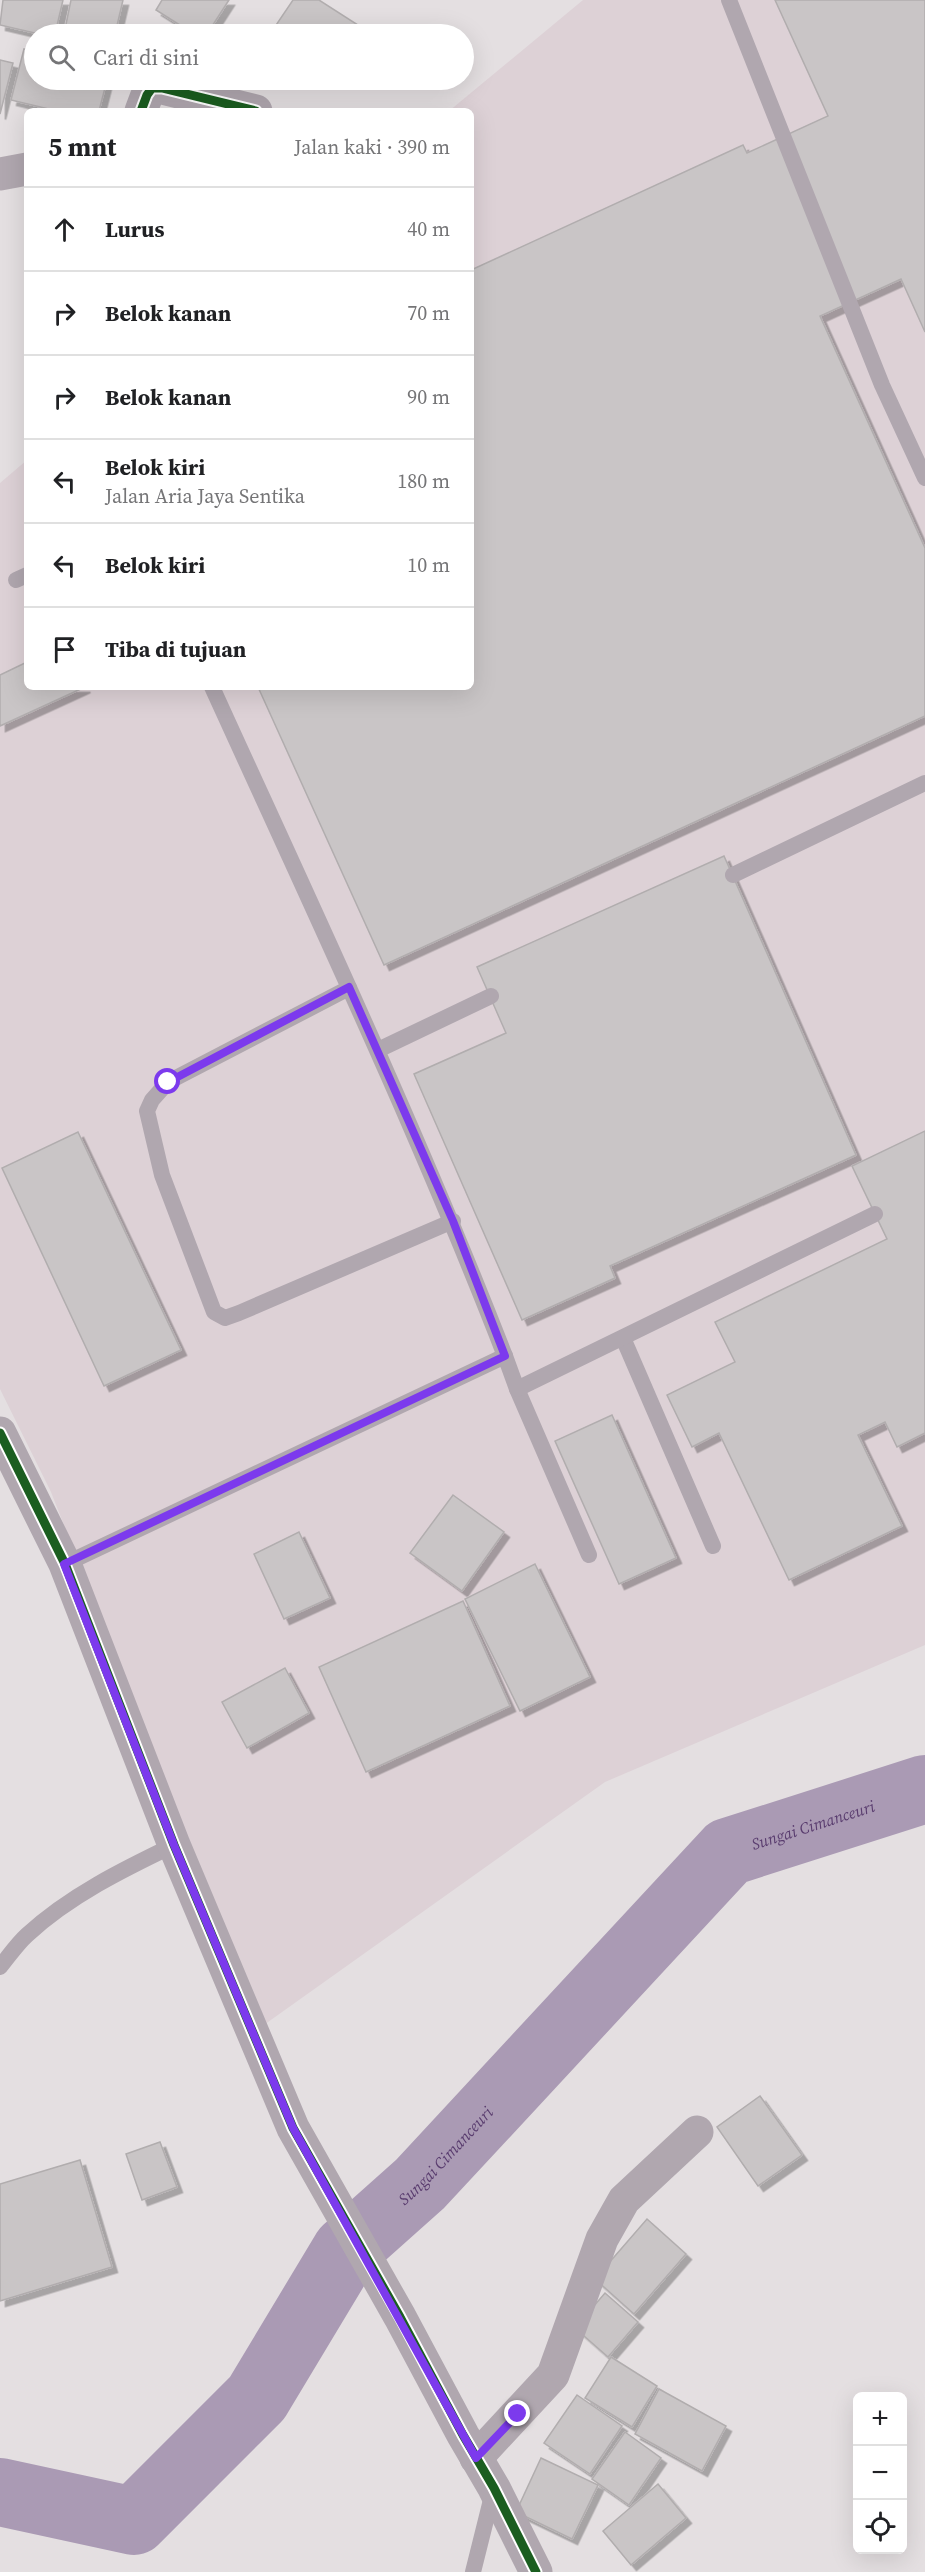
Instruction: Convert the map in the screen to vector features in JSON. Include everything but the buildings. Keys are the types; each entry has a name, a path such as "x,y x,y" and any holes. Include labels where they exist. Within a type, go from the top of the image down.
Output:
{"street":[{"path":"142,108 151,90"},
{"path":"170,90 244,108"},
{"path":"0,174 24,170"},
{"path":"0,1433 64,1564 174,1845 293,2128 494,2488 536,2572"},
{"path":"476,2458 553,2374 602,2239 624,2200 697,2132"}],"lane":[{"path":"729,0 882,385 925,478"},
{"path":"213,690 378,1050 453,1221 517,1389 589,1555"},
{"path":"733,875 925,783"},
{"path":"349,987 168,1082 152,1100 147,1111 162,1175 214,1312 225,1318 239,1313 453,1221"},
{"path":"378,1050 490,996"},
{"path":"517,1389 875,1214"},
{"path":"623,1338 713,1546"},
{"path":"64,1564 505,1356"},
{"path":"0,1967 27,1935 69,1903 125,1869 174,1845"},
{"path":"473,2572 494,2488"}],"shaded area":[{"path":"583,0 925,0 925,1645 605,1782 261,2027 51,1492 0,1389 0,483 24,463 24,690 474,690 474,108 453,108"}],"waterway":[{"name":"Sungai Cimanceuri","path":"0,2492 134,2521 257,2398 346,2250 420,2184 728,1852 925,1789"}],"cycle path":[{"path":"142,108 151,90"},
{"path":"170,90 244,108"},
{"path":"0,1433 65,1564 174,1845 293,2128 494,2488 536,2572"}],"route":[{"path":"168,1082 349,987 453,1221 505,1356 64,1564 174,1845 293,2128 400,2317 476,2458 518,2414"}]}
